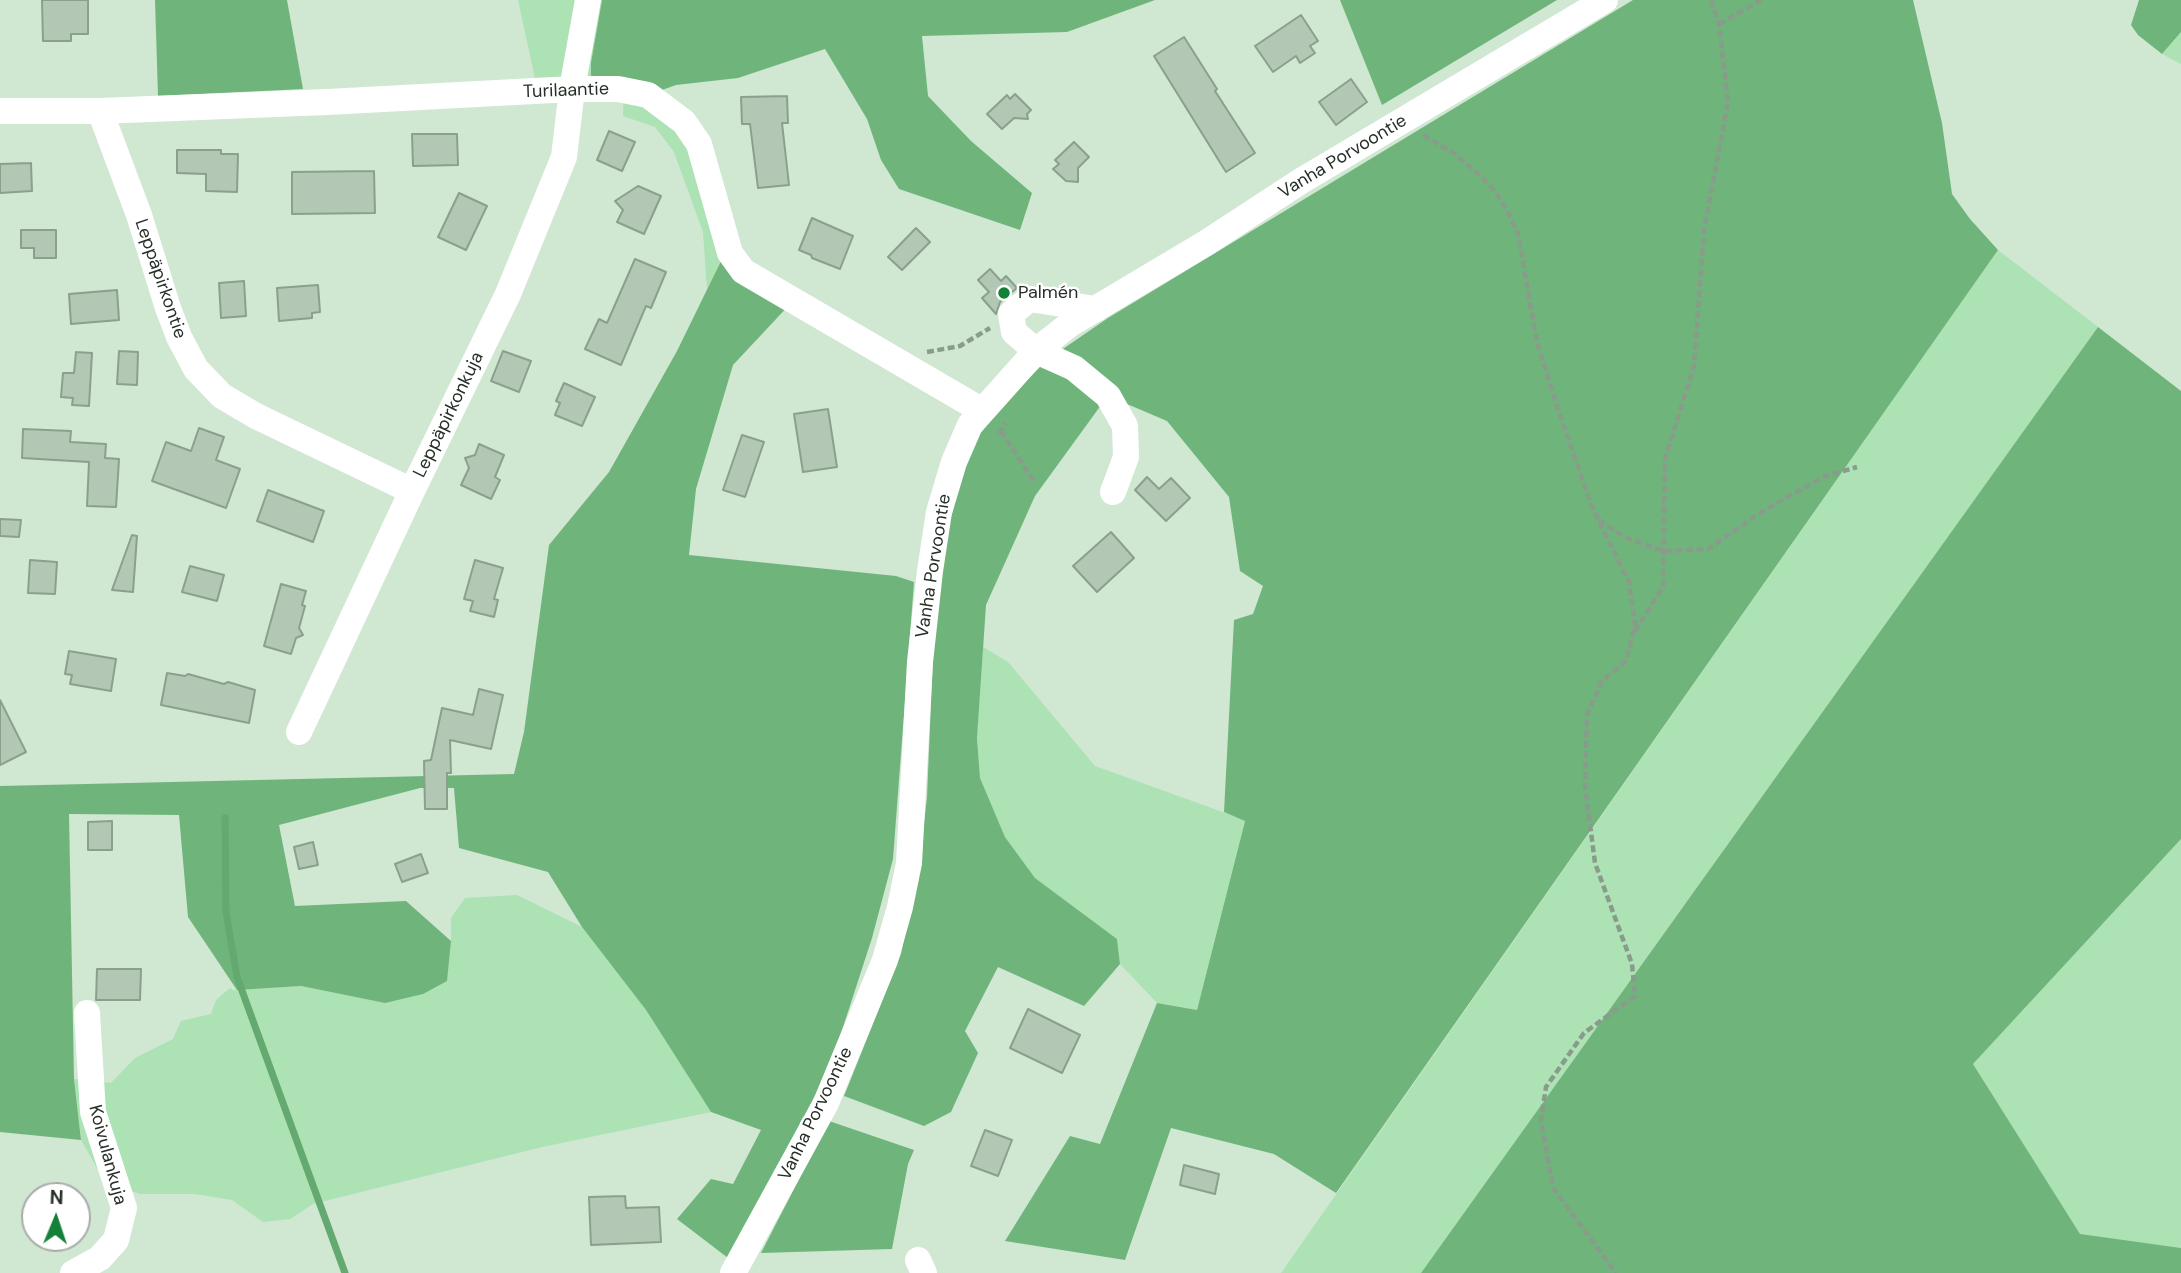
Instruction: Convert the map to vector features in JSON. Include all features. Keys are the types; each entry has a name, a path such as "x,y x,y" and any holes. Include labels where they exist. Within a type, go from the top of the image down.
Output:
{"street":[{"name":"Leppäpirkonkuja","path":"299,732 508,295 564,157 572,89 588,0"},
{"name":"Vanha Porvoontie","path":"733,1273 826,1103 885,960 900,907 909,863 920,662 939,512 954,462 970,425 1036,352 1070,324 1206,243 1301,181 1604,0"},
{"name":"Turilaantie","path":"0,111 100,111 366,101 572,89 618,89 648,95 684,122 699,144 730,253 743,271 981,410"},
{"name":"Leppäpirkontie","path":"100,111 139,215 168,308 196,369 222,396 256,416 412,491"},
{"path":"1096,309 1029,299 1011,314 1014,332 1036,352 1074,368 1108,396 1125,426 1126,457 1113,492"},
{"name":"Koivulankuja","path":"73,1273 100,1258 116,1240 124,1208 93,1112 88,1013"}],"path":[{"path":"1633,634 1663,587 1665,459 1694,366 1704,230 1728,102 1719,24 1711,0"},
{"path":"1719,24 1761,0"},
{"path":"1403,120 1455,154 1481,176 1509,214 1518,234 1537,342 1560,416 1598,520 1629,582 1635,625 1626,661 1602,681 1587,716 1585,786 1595,863 1632,964 1635,996 1584,1033 1546,1087 1541,1120 1553,1188 1616,1273"},
{"path":"891,359 960,346 1011,314"},
{"path":"981,410 1010,442 1035,483"},
{"path":"1598,520 1624,537 1664,551 1708,549 1758,514 1823,477 1857,467"}],"green space":[{"path":"155,0 287,0 303,89 158,96"},
{"path":"518,0 602,0 591,63 591,89 538,92"},
{"path":"602,0 1155,0 1067,32 922,36 928,96 971,141 1032,193 1020,230 899,189 881,160 867,119 825,49 738,78 676,85 648,95 591,89 591,63"},
{"path":"1340,0 1557,0 1382,105"},
{"path":"1633,0 1913,0 1942,123 1952,194 1998,250 1336,1193 1274,1154 1171,1128 1125,1260 1005,1241 1070,1136 1100,1144 1157,1003 1197,1010 1245,821 1224,812 1234,620 1253,614 1263,586 1240,571 1229,497 1167,421 1120,401 1057,353 1108,318"},
{"path":"2139,0 2181,0 2181,32 2162,54 2138,35 2131,25"},
{"path":"2181,32 2181,64 2162,54"},
{"path":"624,87 663,90 694,113 717,166 721,261 707,289 703,232 674,152 655,127 623,116"},
{"path":"1998,250 2098,327 1421,1273 1281,1273"},
{"path":"721,261 792,302 733,365 696,489 689,555 896,576 914,582 893,859 872,938 832,1061 728,1258 677,1219 711,1179 733,1184 761,1130 711,1112 646,1010 582,927 548,872 459,848 454,788 420,788 279,825 295,906 406,901 451,941 447,981 423,994 385,1003 301,986 237,990 188,917 179,815 69,814 74,1079 81,1140 0,1132 0,786 514,774 524,732 549,545 609,472 677,351"},
{"path":"2098,327 2181,391 2181,839 1973,1064 2080,1234 2181,1248 2181,1273 1421,1273"},
{"path":"1046,361 1104,401 1035,496 986,605 977,738 980,778 1005,837 1035,878 1117,939 1120,964 1084,1006 998,967 965,1031 978,1053 951,1112 924,1126 844,1096 901,954 919,869 927,797 936,586 965,461 979,435 1002,405"},
{"path":"983,647 1008,662 1095,766 1245,820 1197,1010 1157,1003 1120,964 1117,939 1035,878 1005,837 980,778 977,738"},
{"path":"2181,839 2181,1248 2080,1235 1973,1064"},
{"path":"517,895 582,927 646,1010 711,1112 542,1147 313,1204 290,1219 263,1222 232,1200 195,1194 140,1194 105,1182 81,1140 74,1079 111,1083 135,1058 173,1039 181,1021 211,1014 216,1000 230,988 301,986 385,1003 451,941 451,918 465,898"},
{"path":"829,1121 914,1150 908,1164 892,1249 761,1253"}],"building":[{"path":"42,0 88,0 88,34 71,34 71,41 43,41"},
{"path":"1301,15 1318,41 1310,46 1315,53 1300,63 1296,56 1273,72 1255,46"},
{"path":"1184,37 1255,153 1226,172 1154,56"},
{"path":"1351,79 1367,102 1336,125 1319,102"},
{"path":"1015,94 1031,110 1027,114 1028,119 1014,118 1002,129 987,114 1007,95 1010,99"},
{"path":"787,96 788,123 782,123 789,185 758,188 750,124 742,124 741,97"},
{"path":"609,131 635,142 622,171 597,160"},
{"path":"412,134 457,134 458,165 413,166"},
{"path":"1074,142 1089,157 1078,168 1078,182 1066,181 1053,169 1059,164 1055,160"},
{"path":"177,150 221,150 221,154 238,154 237,192 206,191 206,174 177,173"},
{"path":"31,163 32,191 0,193 0,164"},
{"path":"374,171 375,213 292,214 292,172"},
{"path":"638,186 661,196 644,234 617,222 623,210 615,201"},
{"path":"459,193 487,206 466,250 438,237"},
{"path":"812,218 853,236 840,269 799,250"},
{"path":"916,228 930,242 902,270 888,257"},
{"path":"21,230 56,230 56,258 34,258 34,248 21,248"},
{"path":"635,259 666,272 651,308 646,306 621,365 585,349 599,319 607,323"},
{"name":"Palmén","path":"990,269 1001,281 1006,276 1017,288 1000,302 996,314 982,298 989,292 978,280"},
{"path":"244,281 246,316 221,318 219,283"},
{"path":"318,285 320,312 312,313 312,318 279,321 277,288"},
{"path":"117,290 119,320 71,324 69,294"},
{"path":"119,351 138,352 137,385 117,384"},
{"path":"503,351 531,361 519,392 491,381"},
{"path":"76,352 92,353 89,406 72,405 73,398 61,397 63,373 74,373"},
{"path":"564,383 595,397 582,426 555,415 560,403 556,401"},
{"path":"828,409 837,467 803,472 794,414"},
{"path":"199,428 224,437 216,460 240,469 226,508 152,481 166,442 191,451"},
{"path":"23,429 71,431 70,442 106,444 105,458 119,459 116,507 87,506 89,462 22,458"},
{"path":"742,435 764,442 745,497 723,490"},
{"path":"479,444 504,455 495,477 500,480 491,499 461,485 469,468 465,458 475,455"},
{"path":"1147,477 1159,489 1171,478 1190,498 1166,521 1135,490"},
{"path":"268,490 324,511 313,542 257,521"},
{"path":"0,519 21,520 19,537 0,536"},
{"path":"1111,532 1134,558 1097,592 1073,566"},
{"path":"132,535 137,536 133,592 112,590"},
{"path":"30,560 57,562 55,594 28,593"},
{"path":"475,560 503,568 494,599 498,600 494,617 470,611 473,601 464,599"},
{"path":"190,566 224,575 217,601 182,592"},
{"path":"281,584 306,591 299,628 303,635 296,638 291,654 264,646"},
{"path":"69,651 116,659 111,691 70,684 72,675 65,674"},
{"path":"167,673 185,676 188,674 255,690 249,723 161,705"},
{"path":"479,689 503,695 491,749 450,740 451,773 447,773 447,809 425,809 424,761 431,760 442,708 473,715"},
{"path":"0,700 26,752 0,765"},
{"path":"112,821 112,850 88,850 88,822"},
{"path":"313,842 318,865 299,869 294,847"},
{"path":"421,854 428,873 402,882 395,864"},
{"path":"97,969 141,969 140,1000 96,1000"},
{"path":"1028,1009 1080,1035 1062,1073 1010,1048"},
{"path":"985,1130 1012,1140 998,1176 971,1166"},
{"path":"1184,1165 1219,1174 1215,1194 1180,1185"},
{"path":"625,1196 626,1208 659,1207 661,1242 591,1245 589,1197"}],"waterway":[{"path":"225,818 226,912 237,977 345,1273"}],"place":[{"name":"Palmén","path":"1004,293"}]}
